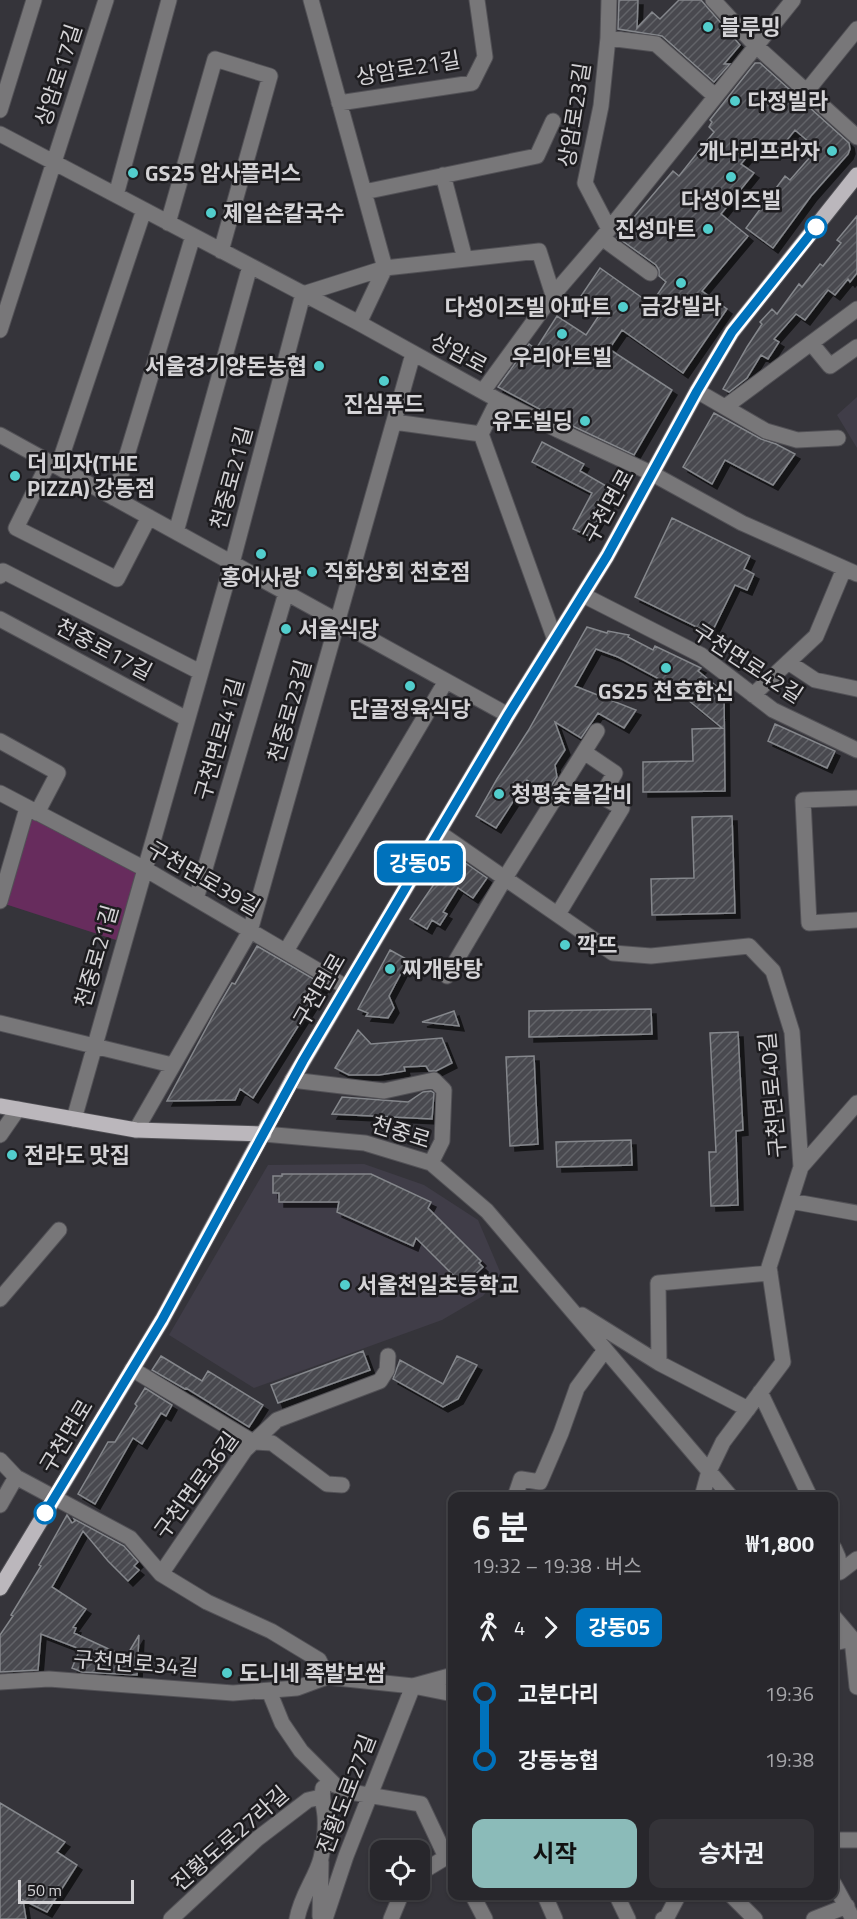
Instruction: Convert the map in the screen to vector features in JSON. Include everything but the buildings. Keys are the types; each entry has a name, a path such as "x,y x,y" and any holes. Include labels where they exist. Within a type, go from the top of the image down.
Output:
{"main road":[{"name":"구천면로","path":"0,1588 162,1320 292,1080 508,715 583,595 732,332 857,175"},
{"name":"천중로","path":"0,1106 136,1130 264,1134"}],"street":[{"path":"0,110 34,0"},
{"name":"상암로17길","path":"54,163 106,0"},
{"path":"116,195 169,0"},
{"name":"상암로21길","path":"311,0 385,267"},
{"name":"상암로21길","path":"339,103 472,83 485,57 477,0"},
{"name":"상암로23길","path":"606,233 585,183 601,106 608,38 609,0"},
{"path":"713,0 756,46 857,137"},
{"path":"483,391 553,296 793,0"},
{"path":"806,92 857,29"},
{"name":"상암로23길","path":"608,38 656,44 715,96"},
{"path":"168,223 215,59 270,76 221,251"},
{"path":"364,192 537,156 553,121"},
{"name":"상암로","path":"0,134 359,323 498,400 651,473 742,523 851,572 816,636 753,695"},
{"path":"0,330 54,163"},
{"path":"443,175 465,259"},
{"path":"144,210 54,464 15,528 117,579 149,517"},
{"path":"606,233 650,273"},
{"path":"114,498 193,236"},
{"path":"303,294 385,267 539,251 553,296"},
{"path":"176,532 250,266"},
{"path":"359,323 385,267"},
{"name":"천중로21길","path":"74,1119 232,563 303,294"},
{"path":"725,407 857,309"},
{"path":"811,343 830,366 857,347"},
{"name":"천중로23길","path":"136,1130 250,931 413,354"},
{"path":"697,391 766,431 797,440 838,438"},
{"path":"498,400 481,434 555,640"},
{"path":"394,422 481,434"},
{"path":"0,435 508,715"},
{"path":"0,576 3,571 200,672"},
{"name":"구천면로41길","path":"196,899 286,593"},
{"name":"구천면로42길","path":"583,595 701,655 773,710 857,750"},
{"name":"천중로17길","path":"0,619 187,719"},
{"path":"788,662 814,680 857,689"},
{"path":"286,951 446,681"},
{"path":"447,976 597,731"},
{"path":"0,741 58,774 32,810 0,901"},
{"path":"558,914 622,808 601,796 615,773 584,752"},
{"name":"구천면로39길","path":"0,793 145,868 346,987"},
{"path":"857,798 803,800 809,923 857,920"},
{"name":"구천면로40길","path":"438,832 613,953 651,956 749,946 773,971 792,1032 801,1167"},
{"name":"천중로21길","path":"0,1023 95,1045"},
{"path":"95,1045 172,1065"},
{"path":"292,1080 384,1091 434,1080 444,1090 442,1141 431,1163"},
{"path":"703,1492 709,1471 723,1442 783,1362 769,1267 801,1167 857,1103"},
{"path":"0,1135 18,1109"},
{"name":"천중로","path":"264,1134 365,1143 431,1163 487,1211 727,1492"},
{"path":"790,1201 857,1213"},
{"path":"0,1299 58,1230"},
{"path":"659,1363 658,1283 770,1273"},
{"path":"569,1307 659,1363 748,1409"},
{"path":"517,1492 521,1479 540,1482 577,1388 605,1350"},
{"name":"구천면로36길","path":"161,1574 245,1450 253,1442 277,1420 380,1381 387,1370 388,1356"},
{"path":"132,1369 253,1442 272,1443 327,1484 342,1485"},
{"path":"760,1392 808,1492"},
{"name":"구천면로36길","path":"0,1460 16,1477 130,1538 161,1574 207,1602 272,1631 319,1660 327,1677"},
{"path":"0,1505 16,1477"},
{"path":"838,1572 857,1559"},
{"path":"838,1622 854,1642 857,1687"},
{"path":"838,1643 854,1642"},
{"name":"구천면로34길","path":"0,1682 49,1679 233,1693 297,1688 327,1677 413,1686 448,1676"},
{"path":"413,1686 448,1693"},
{"name":"진황도로27길","path":"322,1919 413,1686"},
{"path":"269,1691 282,1723 301,1751 334,1785 356,1793 422,1804 448,1851"},
{"name":"진황도로27라길","path":"322,1919 321,1860 325,1815 321,1797 326,1776"},
{"name":"진황도로27라길","path":"171,1919 257,1839 308,1800 321,1797"},
{"path":"838,1840 857,1840"},
{"path":"430,1868 448,1858"},
{"name":"진황도로27라길","path":"297,1919 299,1906 321,1860"},
{"path":"814,1919 850,1913 838,1891"},
{"path":"392,1919 399,1900"},
{"path":"475,1900 485,1919"},
{"path":"547,1900 555,1919"},
{"path":"619,1900 628,1919"},
{"path":"663,1919 667,1917 676,1900"},
{"path":"736,1900 755,1919"}],"shaded area":[{"path":"857,397 857,448 837,415"},
{"path":"31,818 137,872 116,940 5,904"},
{"name":"서울천일초등학교","path":"364,1164 424,1185 478,1220 501,1274 483,1296 442,1320 254,1388 169,1335 268,1165"}],"bus line":[{"name":"강동05","path":"45,1513 162,1320 303,1061 508,715 607,556 697,391 732,332 816,227"}],"place":[{"name":"블루밍","path":"708,27"},
{"name":"다정빌라","path":"735,101"},
{"name":"개나리프라자","path":"832,151"},
{"name":"GS25 암사플러스","path":"133,173"},
{"name":"다성이즈빌","path":"731,177"},
{"name":"제일손칼국수","path":"211,213"},
{"name":"진성마트","path":"708,229"},
{"name":"금강빌라","path":"681,283"},
{"name":"다성이즈빌 아파트","path":"623,307"},
{"name":"우리아트빌","path":"562,334"},
{"name":"서울경기양돈농협","path":"319,366"},
{"name":"진심푸드","path":"384,381"},
{"name":"유도빌딩","path":"585,421"},
{"name":"더 피자(THE PIZZA) 강동점","path":"15,476"},
{"name":"홍어사랑","path":"261,554"},
{"name":"직화상회 천호점","path":"312,572"},
{"name":"서울식당","path":"286,629"},
{"name":"GS25 천호한신","path":"666,668"},
{"name":"단골정육식당","path":"410,686"},
{"name":"청평숯불갈비","path":"499,794"},
{"name":"깍뜨","path":"565,945"},
{"name":"찌개탕탕","path":"390,969"},
{"name":"전라도 맛집","path":"12,1155"},
{"name":"서울천일초등학교","path":"345,1285"},
{"name":"도니네 족발보쌈","path":"227,1673"}]}
